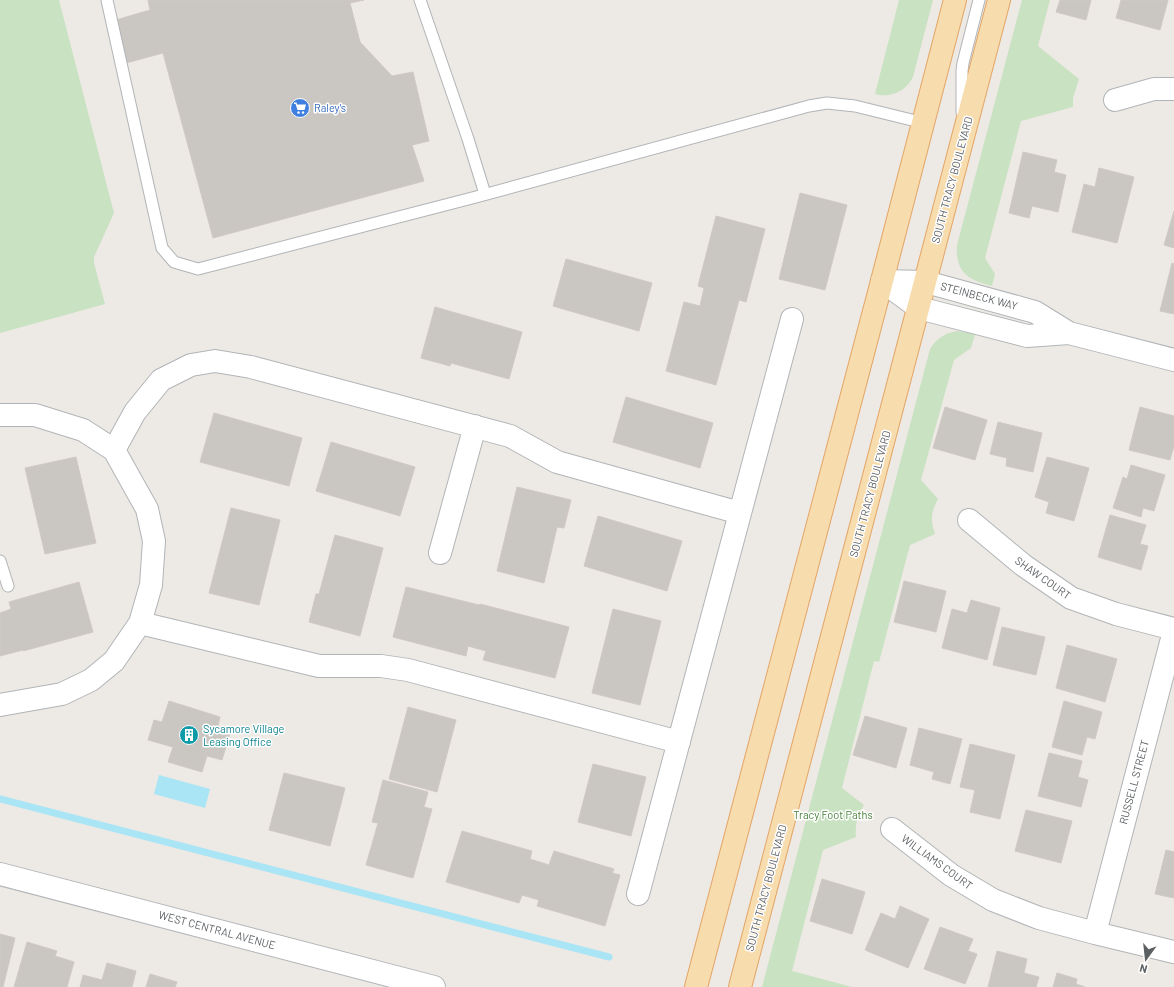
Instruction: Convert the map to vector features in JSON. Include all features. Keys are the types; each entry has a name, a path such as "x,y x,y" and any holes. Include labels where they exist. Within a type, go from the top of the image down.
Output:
{"main road":[{"path":"696,987 924,123 955,0"},
{"name":"SOUTH TRACY BOULEVARD","path":"740,987 999,0"}],"street":[{"path":"1115,100 1154,89 1174,89"},
{"path":"882,282 919,308"},
{"name":"STEINBECK WAY","path":"882,282 926,282 1035,312 1069,333 1174,360"},
{"name":"STEINBECK WAY","path":"919,308 1027,336 1069,333"},
{"path":"638,894 792,319"},
{"path":"114,450 135,412 161,380 191,364 215,361 251,367 510,436 557,462 740,513"},
{"path":"0,415 35,415 83,430 114,450 147,509 154,541 151,585 140,623 114,661 91,680 62,694 0,705"},
{"path":"440,553 475,426"},
{"name":"SHAW COURT","path":"969,520 1023,565 1070,598 1116,614 1174,630"},
{"path":"140,623 319,666 381,666 408,670 679,742"},
{"name":"RUSSELL STREET","path":"1095,933 1174,630"},
{"name":"WILLIAMS COURT","path":"892,829 951,875 993,900 1039,918 1174,952"},
{"name":"WEST CENTRAL AVENUE","path":"0,874 434,987"}],"lane":[{"path":"107,0 162,248 174,262 198,269 485,194 809,106 827,103 855,106 924,123"},
{"path":"420,0 468,139 485,194"},
{"path":"962,143 962,71 979,0"},
{"path":"0,561 8,586"}],"green space":[{"path":"0,0 59,0 114,213 94,257 94,263 105,304 0,333"},
{"path":"899,0 933,0 913,77 910,82 906,87 897,93 887,95 875,94"},
{"path":"1022,0 1050,0 1038,46 1079,79 1073,98 1073,107 1021,121 985,258 995,274 992,286 976,281 965,273 958,262 957,245"},
{"name":"Tracy Foot Paths","path":"957,331 975,334 971,348 954,360 921,480 938,499 932,516 932,524 935,534 910,545 879,662 874,661 842,788 864,805 857,821 856,837 823,850 792,971 852,987 762,987 930,349 935,342 942,337"}],"water":[{"path":"159,775 210,789 205,808 154,794"}],"building":[{"name":"Raley's","path":"148,0 364,0 350,3 360,42 392,76 413,72 429,141 412,145 424,181 213,238 163,53 126,63 116,20 150,10"},
{"path":"1060,0 1091,0 1086,20 1056,12"},
{"path":"1121,0 1168,0 1160,30 1116,18"},
{"path":"1023,152 1057,160 1054,172 1066,175 1058,212 1032,206 1029,218 1009,213"},
{"path":"1099,168 1134,177 1117,243 1072,232 1084,184 1095,187"},
{"path":"800,193 847,205 825,290 779,279"},
{"path":"1174,211 1174,248 1164,245"},
{"path":"716,216 765,229 746,302 739,300 716,385 666,371 684,302 700,306 704,288 698,286"},
{"path":"566,259 652,283 639,331 553,306"},
{"path":"1172,263 1174,264 1174,314 1160,311"},
{"path":"435,307 522,332 509,379 451,363 450,366 421,358"},
{"path":"626,397 713,423 700,468 613,442"},
{"path":"945,407 987,420 975,460 933,448"},
{"path":"1140,407 1174,416 1174,446 1170,460 1129,450"},
{"path":"214,413 302,438 289,486 200,462"},
{"path":"998,422 1042,433 1033,472 1006,466 1007,458 990,454"},
{"path":"331,442 415,467 400,516 316,491"},
{"path":"76,457 96,543 45,554 25,468"},
{"path":"1047,457 1089,468 1074,521 1046,513 1049,502 1035,497"},
{"path":"1131,465 1165,475 1154,511 1143,508 1141,517 1113,508 1123,477 1127,479"},
{"path":"517,487 571,500 564,528 557,527 544,583 497,571"},
{"path":"231,508 280,520 259,605 209,593"},
{"path":"1110,515 1146,525 1140,544 1148,546 1141,570 1098,557"},
{"path":"598,516 682,541 667,591 584,566"},
{"path":"335,535 383,548 360,636 309,622 316,594 319,594"},
{"path":"904,581 946,591 936,632 894,622"},
{"path":"79,582 93,632 0,656 0,613 11,609 9,602"},
{"path":"406,587 569,627 555,678 483,660 486,651 468,646 466,656 393,637"},
{"path":"971,600 1000,608 987,660 942,648 952,609 967,613"},
{"path":"613,609 661,621 640,705 592,693"},
{"path":"1002,627 1045,637 1036,675 993,665"},
{"path":"1067,645 1117,659 1105,702 1056,688"},
{"name":"Sycamore Village Leasing Office","path":"169,701 220,717 218,726 231,730 222,760 207,756 202,772 168,762 173,747 148,740 154,720 162,722"},
{"path":"1064,701 1102,712 1095,739 1087,737 1082,755 1052,747"},
{"path":"408,707 456,720 437,792 389,779"},
{"path":"865,716 907,728 896,768 853,755"},
{"path":"919,728 962,739 950,784 932,779 934,772 910,765"},
{"path":"970,744 1015,755 1000,819 970,812 975,790 960,787"},
{"path":"1049,753 1082,761 1078,777 1088,780 1081,807 1038,796"},
{"path":"593,764 646,777 631,836 578,822"},
{"path":"284,773 345,788 330,846 269,830"},
{"path":"383,780 428,792 424,807 432,809 413,878 366,865 378,823 372,822"},
{"path":"1026,810 1072,821 1061,863 1015,851"},
{"path":"462,831 532,851 530,859 549,865 554,851 614,869 612,873 620,875 605,926 537,906 539,900 522,895 519,903 446,882"},
{"path":"1166,850 1174,852 1174,898 1155,894"},
{"path":"822,879 865,892 852,934 810,921"},
{"path":"900,906 929,919 908,968 865,950 881,913 895,919"},
{"path":"940,927 973,939 968,951 977,954 965,984 924,969"},
{"path":"0,934 15,938 3,987 0,987"},
{"path":"27,942 57,951 55,956 74,962 67,987 14,987"},
{"path":"997,951 1027,959 1024,973 1039,977 1036,987 988,987"},
{"path":"107,963 136,971 132,987 80,987 83,975 102,980"},
{"path":"1057,973 1077,979 1076,984 1085,987 1053,987"},
{"path":"150,974 177,982 175,987 146,987"}],"waterway":[{"path":"0,799 609,957"}],"place":[{"name":"Raley's","path":"300,108"},
{"name":"Sycamore Village Leasing Office","path":"189,735"}]}
